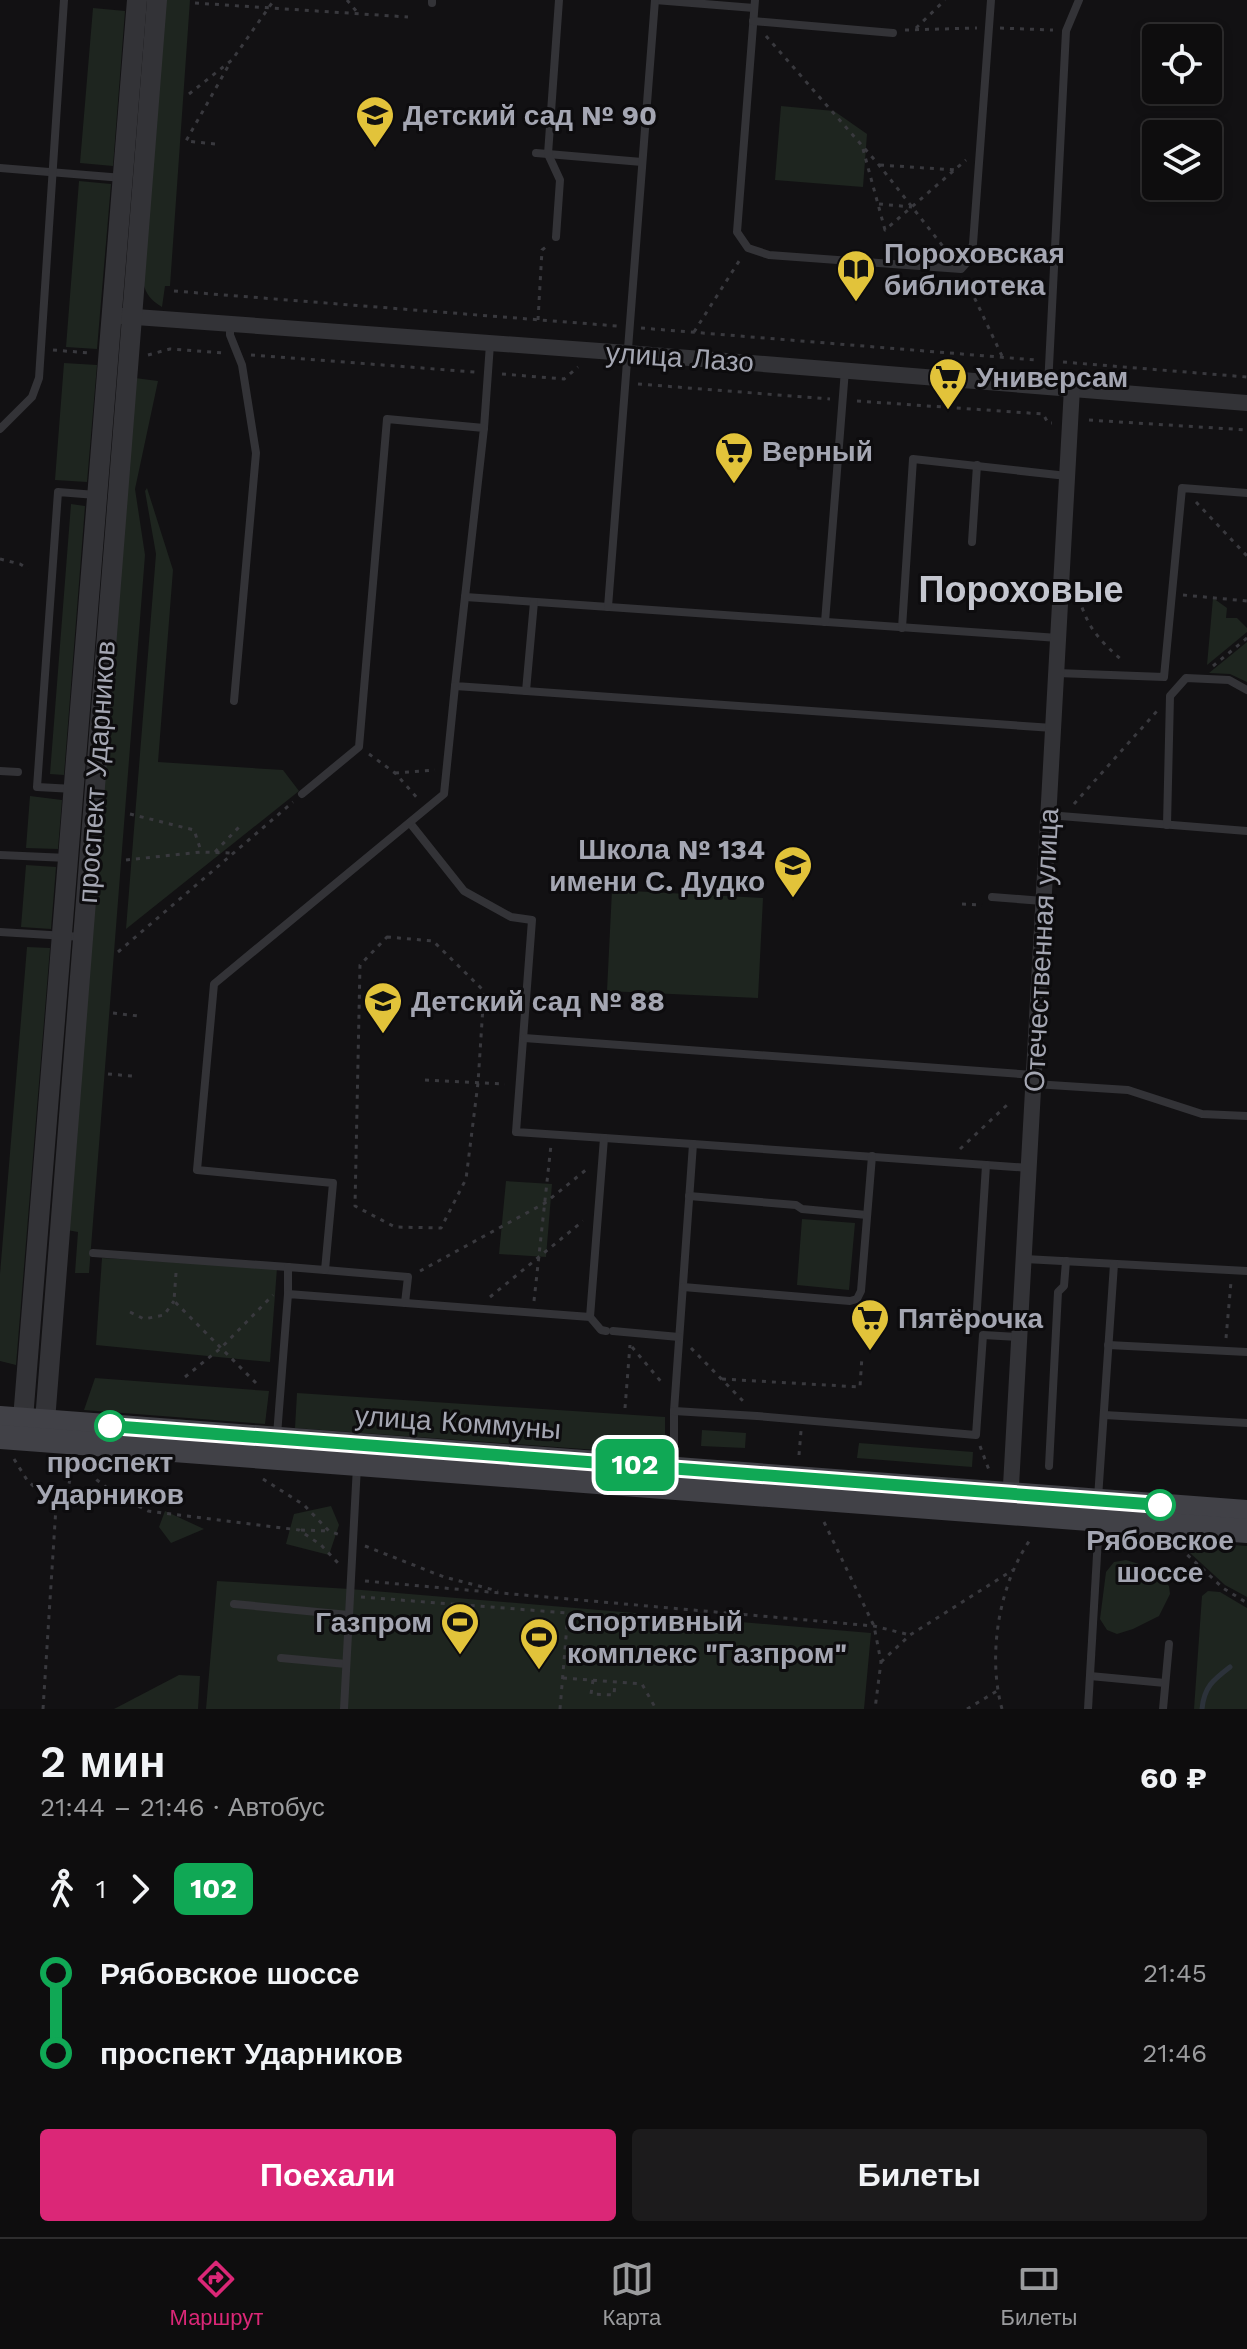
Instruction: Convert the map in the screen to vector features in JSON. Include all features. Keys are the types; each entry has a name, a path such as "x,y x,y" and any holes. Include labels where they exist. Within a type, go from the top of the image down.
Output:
{"main road":[{"name":"улица Коммуны","path":"6,1446 26,1424 276,1448 1010,1504 1098,1510 1247,1512"},
{"name":"улица Коммуны","path":"1098,1510 1247,1531"}],"street":[{"name":"проспект Ударников","path":"133,179 137,0"},
{"name":"проспект Ударников","path":"26,1424 73,937 133,179 157,0"},
{"name":"улица Лазо","path":"122,316 1247,403"},
{"name":"Отечественная улица","path":"1010,1504 1044,901 1056,816 1053,728 1072,388"}],"lane":[{"path":"0,429 32,397 39,378 55,174 64,0"},
{"path":"556,237 560,180 548,154 559,0"},
{"path":"608,607 655,0 754,4 737,232 748,248 769,255 961,269 968,261 973,244 991,0"},
{"path":"1048,386 1066,31 1079,0"},
{"path":"753,21 893,33"},
{"path":"536,153 642,162"},
{"path":"0,168 133,179"},
{"path":"230,325 230,335 242,365 256,453 234,701"},
{"path":"325,1270 333,1183 197,1170 214,984 444,794 484,428 490,344"},
{"path":"825,622 845,370"},
{"path":"302,794 359,747 387,419 484,428"},
{"path":"902,628 913,459 1067,476"},
{"path":"972,542 977,465"},
{"path":"1056,673 1164,677 1182,488 1247,493"},
{"path":"84,790 37,787 58,492 108,496"},
{"path":"465,597 1058,638"},
{"path":"526,691 534,602"},
{"path":"1167,825 1170,696 1186,678 1229,680 1247,690"},
{"path":"455,686 1053,728"},
{"path":"0,771 18,772"},
{"path":"1056,816 1247,831"},
{"path":"410,823 464,891 511,917 532,920 516,1132 1030,1168"},
{"path":"0,855 79,858"},
{"path":"992,897 1044,901"},
{"path":"0,932 73,937"},
{"path":"524,1038 1035,1079 1128,1090 1202,1114 1247,1116"},
{"path":"604,1138 590,1317 601,1330 679,1337"},
{"path":"674,1478 674,1411 693,1144"},
{"path":"683,1287 850,1301 857,1299 861,1291 872,1156"},
{"path":"976,1324 986,1165"},
{"path":"689,1196 796,1205 802,1209 867,1215"},
{"path":"93,1253 408,1277 405,1303"},
{"path":"1025,1259 1114,1264 1155,1261 1247,1271"},
{"path":"1049,1466 1058,1292 1064,1286 1066,1261"},
{"path":"1088,1709 1114,1264"},
{"path":"276,1448 288,1267"},
{"path":"288,1294 590,1317"},
{"path":"674,1411 976,1435 983,1335 1020,1337"},
{"path":"1108,1345 1247,1352"},
{"path":"1104,1415 1247,1423"},
{"path":"344,1709 358,1454"},
{"path":"234,1604 349,1615"},
{"path":"1163,1709 1169,1644"},
{"path":"281,1658 346,1664"},
{"path":"1090,1676 1165,1683"}],"path":[{"path":"215,144 186,141 232,60 274,0"},
{"path":"347,0 358,13"},
{"path":"916,29 945,0"},
{"path":"195,3 408,17"},
{"path":"753,21 879,165 961,269 1003,357"},
{"path":"893,33 916,29 990,28 1066,31"},
{"path":"189,94 232,60"},
{"path":"862,146 885,230 981,146"},
{"path":"879,165 956,170"},
{"path":"878,204 912,207"},
{"path":"538,320 542,250 556,237"},
{"path":"694,332 748,248"},
{"path":"174,291 1247,377"},
{"path":"140,357 170,349 564,379 584,362"},
{"path":"60,350 100,354"},
{"path":"625,383 1043,414 1048,423 1058,424"},
{"path":"1083,425 1090,418 1247,430"},
{"path":"1182,488 1247,556"},
{"path":"0,559 28,569"},
{"path":"1075,587 1086,622 1100,641 1139,676"},
{"path":"1172,594 1247,601"},
{"path":"1210,668 1247,638"},
{"path":"1056,816 1170,696"},
{"path":"359,747 395,773 426,809"},
{"path":"395,773 447,769"},
{"path":"118,952 302,794"},
{"path":"130,814 194,830 201,852"},
{"path":"215,852 240,826"},
{"path":"126,860 201,852 232,853"},
{"path":"962,904 978,905"},
{"path":"387,937 433,941 484,991 478,1083 466,1179 441,1228 395,1227 355,1206 360,965 387,937"},
{"path":"113,1013 138,1016"},
{"path":"108,1074 132,1076"},
{"path":"425,1080 521,1085"},
{"path":"946,1162 1007,1105"},
{"path":"533,1313 552,1135"},
{"path":"408,1277 545,1203 602,1157"},
{"path":"476,1308 598,1208"},
{"path":"130,1312 144,1319 164,1315 174,1301 178,1259"},
{"path":"1225,1351 1232,1270"},
{"path":"185,1377 221,1348 287,1281"},
{"path":"174,1301 256,1383"},
{"path":"612,1331 630,1345 675,1399"},
{"path":"679,1337 757,1416"},
{"path":"625,1408 630,1345"},
{"path":"722,1379 860,1387 862,1356"},
{"path":"799,1459 801,1420"},
{"path":"976,1435 989,1470"},
{"path":"6,1446 27,1480 56,1507"},
{"path":"43,1709 56,1507 67,1494 74,1460"},
{"path":"83,1461 97,1480 115,1494 148,1511 329,1531 444,1577 505,1594"},
{"path":"262,1479 304,1505 329,1531"},
{"path":"822,1518 874,1626 881,1662 875,1709"},
{"path":"299,1530 321,1545 351,1580 874,1626 910,1635"},
{"path":"1002,1709 997,1691 1001,1617 1014,1570 1034,1535"},
{"path":"1171,1540 1223,1588 1247,1603"},
{"path":"881,1662 910,1635 1014,1570"},
{"path":"350,1596 568,1613 560,1709"},
{"path":"563,1678 642,1684 656,1709"},
{"path":"593,1680 591,1694 614,1695 615,1682"},
{"path":"967,1709 997,1691"}],"shaded area":[{"path":"166,0 190,0 170,286 165,286 162,307 150,297 143,282"},
{"path":"93,8 125,11 113,166 80,163"},
{"path":"781,106 834,111 867,134 863,187 775,180"},
{"path":"79,181 111,184 97,349 66,347"},
{"path":"64,363 97,365 87,482 55,480"},
{"path":"135,378 158,381 135,489 145,555 89,1273 75,1273 78,1232 67,1230"},
{"path":"147,488 173,570 158,762 283,770 299,791 126,929 156,554"},
{"path":"71,504 85,506 64,775 50,774"},
{"path":"1213,598 1227,608 1226,618 1237,618 1247,632 1207,665"},
{"path":"1247,642 1247,682 1230,674 1209,673"},
{"path":"30,796 62,800 58,849 26,848"},
{"path":"26,865 56,867 51,929 21,927"},
{"path":"612,890 763,898 758,998 607,991"},
{"path":"27,947 50,948 16,1365 0,1361 0,1274"},
{"path":"506,1181 552,1184 546,1257 499,1254"},
{"path":"802,1219 855,1223 849,1290 797,1285"},
{"path":"102,1258 277,1268 270,1362 96,1345"},
{"path":"95,1378 269,1391 265,1424 84,1410"},
{"path":"297,1393 665,1417 665,1455 295,1428"},
{"path":"702,1430 746,1433 745,1448 701,1446"},
{"path":"859,1443 973,1452 972,1467 857,1458"},
{"path":"331,1506 339,1525 329,1555 286,1544 294,1514"},
{"path":"165,1511 204,1529 171,1543 159,1527"},
{"path":"1177,1541 1247,1546 1247,1597 1225,1585"},
{"path":"1126,1560 1139,1564 1147,1576 1162,1579 1169,1586 1170,1594 1159,1616 1117,1634 1107,1630 1100,1619 1106,1572 1114,1562"},
{"name":"Cпортивный комплекс \"Газпром\"","path":"217,1581 350,1589 871,1633 864,1709 206,1709"},
{"path":"1208,1591 1220,1592 1247,1608 1247,1709 1194,1709 1202,1596"},
{"path":"179,1675 200,1676 198,1709 114,1709"}],"waterway":[{"path":"1202,1709 1210,1685 1230,1667"}],"bus line":[{"name":"102","path":"110,1426 1160,1505"}],"place":[{"name":"Детский сад № 90","path":"375,149"},
{"name":"Пороховская библиотека","path":"856,303"},
{"name":"Универсам","path":"948,411"},
{"name":"Верный","path":"734,485"},
{"name":"Школа № 134 имени С. Дудко","path":"793,899"},
{"name":"Детский сад № 88","path":"383,1035"},
{"name":"Пятёрочка","path":"870,1352"},
{"name":"проспект Ударников","path":"110,1426"},
{"name":"Рябовское шоссе","path":"1160,1505"},
{"name":"Газпром","path":"460,1656"},
{"name":"Cпортивный комплекс \"Газпром\"","path":"539,1671"}],"district":[{"name":"Пороховые","path":"1021,589"}]}
